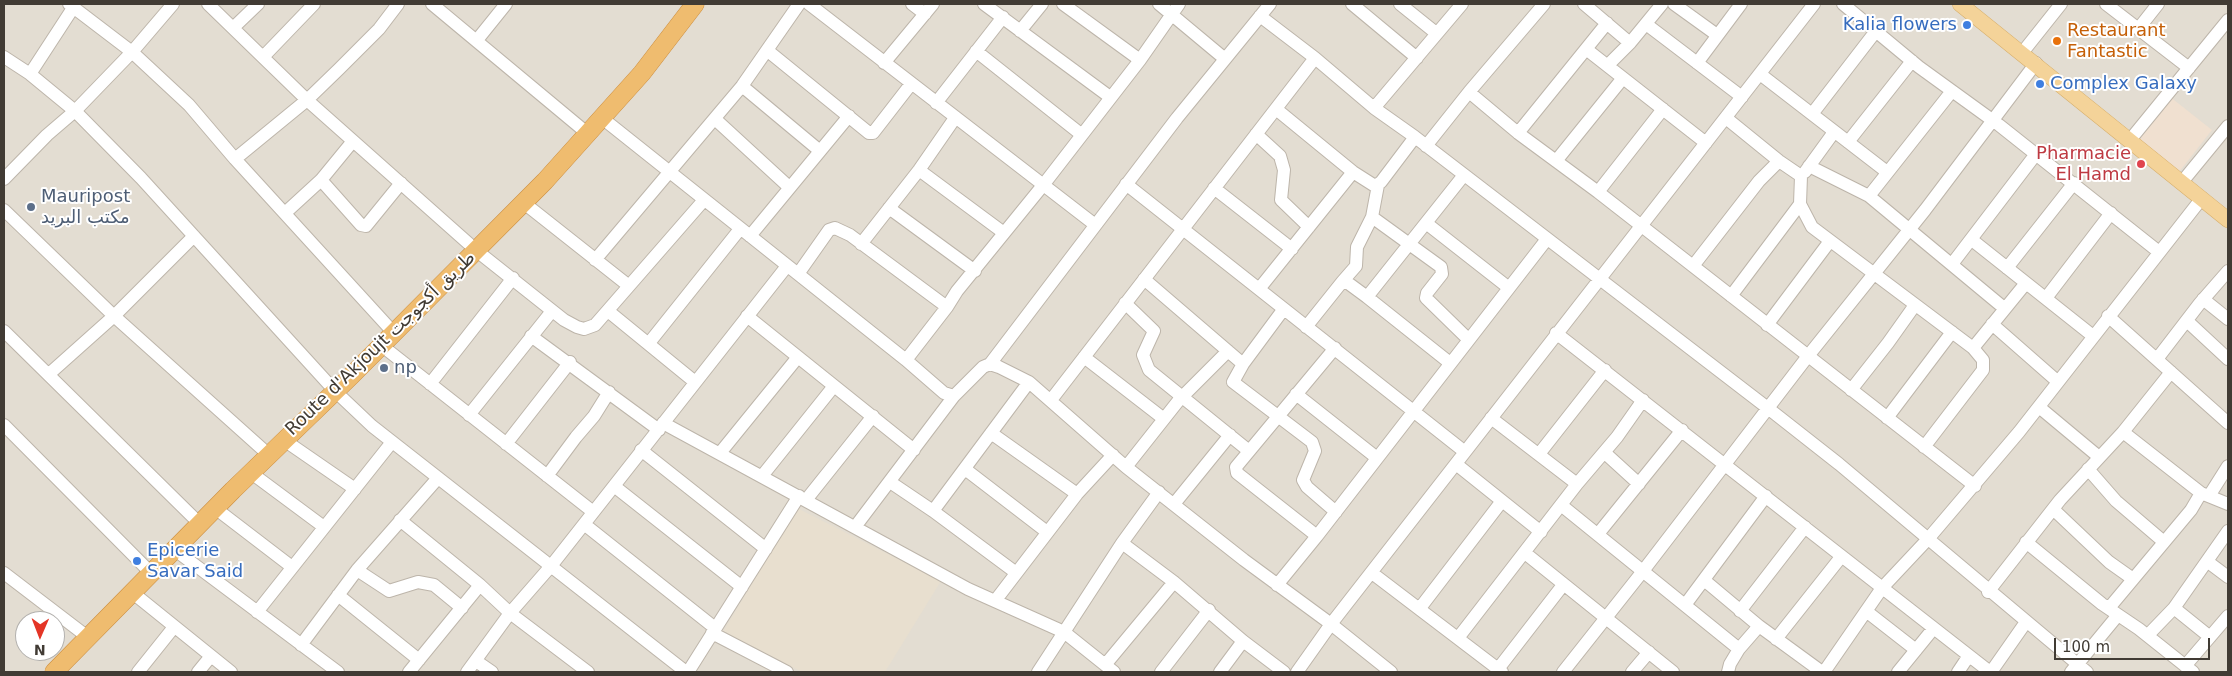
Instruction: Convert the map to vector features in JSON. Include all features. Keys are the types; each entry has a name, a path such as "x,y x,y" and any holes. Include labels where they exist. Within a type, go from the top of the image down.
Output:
{"highway":[{"name":"Route d'Akjoujt طريق أكجوجت","path":"54,672 250,472 335,391 524,203 642,73 695,4"}],"main road":[{"path":"1965,5 2228,220"}],"street":[{"path":"4,179 46,135 75,111 132,52 173,4"},
{"path":"208,4 264,56 307,100 477,251 569,324 584,329 594,325 704,200"},
{"path":"234,27 258,4"},
{"path":"264,56 314,4"},
{"path":"235,159 307,100 364,45 398,4"},
{"path":"432,4 587,133"},
{"path":"477,40 506,4"},
{"path":"595,260 742,86 799,4"},
{"path":"809,4 1094,224"},
{"path":"884,63 929,9 912,4"},
{"path":"984,4 1110,97"},
{"path":"1020,31 1042,4"},
{"path":"1063,4 1140,60"},
{"path":"1159,4 1225,59"},
{"path":"906,360 957,291 1044,184 1140,60 1170,14 1179,4"},
{"path":"855,527 954,396 982,367 990,364 1094,224 1270,4"},
{"path":"1352,4 1417,58"},
{"path":"1400,4 1436,33"},
{"path":"1374,108 1462,4"},
{"path":"1426,146 1544,4"},
{"path":"1584,4 1630,43"},
{"path":"1608,65 1630,43 1662,4"},
{"path":"1697,63 1741,4"},
{"path":"1297,672 1331,624 1814,4"},
{"path":"1843,4 1912,61 2074,183 2159,252"},
{"path":"2022,53 2061,4"},
{"path":"2106,4 2189,68"},
{"path":"2139,28 2158,4"},
{"path":"1679,5 1717,35"},
{"path":"30,74 71,6 132,52 189,105 285,213 387,338 430,384 592,511"},
{"path":"1260,16 1315,58 1374,108 1415,137 1769,409 1928,539 1988,592 2026,622 2078,670 2133,579 2228,466"},
{"path":"936,102 1003,17"},
{"path":"2130,140 2228,20"},
{"path":"1518,132 1607,23"},
{"path":"1646,24 1742,97"},
{"path":"1812,114 1876,31"},
{"path":"1586,49 1706,143"},
{"path":"768,51 867,132 873,132 911,84"},
{"path":"976,52 1082,135"},
{"path":"4,58 30,74 75,111 141,178 335,391 392,442 687,672 766,549 802,498 873,416"},
{"path":"1051,400 1315,58"},
{"path":"1848,142 1912,61"},
{"path":"1563,672 1607,618 2036,63"},
{"path":"1760,74 1887,172"},
{"path":"1556,161 1623,78"},
{"path":"742,86 820,151"},
{"path":"1869,196 1952,91"},
{"path":"1469,92 1975,486"},
{"path":"1276,109 1353,172 1372,185 1378,185"},
{"path":"1598,192 1663,109"},
{"path":"649,343 745,233 789,187 849,116"},
{"path":"602,118 906,360 944,393 954,396"},
{"path":"861,244 919,170 955,118"},
{"path":"1726,118 1778,161 1869,196 2004,308"},
{"path":"715,119 789,187"},
{"path":"2182,182 2228,126"},
{"path":"1731,296 1800,204 1805,171 1834,132"},
{"path":"1256,134 1280,156 1284,170 1282,200 1309,227"},
{"path":"1306,327 1356,266 1357,247 1372,217 1378,185 1415,137"},
{"path":"285,213 321,180 353,141"},
{"path":"1952,264 2036,154"},
{"path":"1693,266 1778,161"},
{"path":"919,170 1004,233"},
{"path":"1259,289 1353,172"},
{"path":"1367,297 1464,175"},
{"path":"321,180 361,225 366,226 401,183"},
{"path":"2007,268 2074,183"},
{"path":"1126,184 1465,452"},
{"path":"1214,188 1292,249"},
{"path":"1704,580 1759,626 1823,672 1882,588 1975,486 2202,198"},
{"path":"524,203 629,286"},
{"path":"1800,204 1809,224 1973,348 1983,360 1983,370 1924,447"},
{"path":"889,208 975,271"},
{"path":"4,210 114,316 269,455"},
{"path":"2046,298 2111,213"},
{"path":"1372,217 1410,243 1443,270 1426,295 1427,300 1468,339"},
{"path":"1426,223 1509,288"},
{"path":"798,274 832,229 844,232 947,307"},
{"path":"49,374 114,316 194,236"},
{"path":"1277,585 1336,512 1546,238"},
{"path":"1972,240 2093,336"},
{"path":"1767,325 1830,241"},
{"path":"467,672 510,613 551,566 592,511 614,486 787,266"},
{"path":"2157,358 2228,271"},
{"path":"430,384 513,278"},
{"path":"1144,279 1243,364"},
{"path":"1342,282 1348,283 1367,297 1450,363"},
{"path":"1973,348 2026,283"},
{"path":"2203,300 2228,319"},
{"path":"1125,303 1154,331 1144,350 1146,366 1151,373 1249,451"},
{"path":"1851,390 1915,305"},
{"path":"1283,310 1243,364 1233,380 1234,384 1313,444 1315,451 1303,480 1307,487 1336,512"},
{"path":"469,415 552,311"},
{"path":"608,311 695,382"},
{"path":"747,316 914,450"},
{"path":"2108,316 2228,423"},
{"path":"2187,321 2228,359"},
{"path":"1992,324 2057,381"},
{"path":"4,330 200,524"},
{"path":"1888,418 1952,332"},
{"path":"1556,334 1682,430 1968,657 1991,672 2026,622"},
{"path":"531,336 570,362 609,392 661,426 720,453 968,589 1064,632 1109,668 1174,582"},
{"path":"1317,536 1237,473 1236,468 1335,348"},
{"path":"1126,467 1183,397 1228,351"},
{"path":"1084,356 1164,419"},
{"path":"720,453 798,357"},
{"path":"506,444 570,362"},
{"path":"990,364 1029,382 1126,467 1277,585 1331,624 1390,672"},
{"path":"1539,454 1605,370"},
{"path":"1988,592 2053,509 2122,432 2171,372"},
{"path":"933,511 1029,382"},
{"path":"762,476 834,386"},
{"path":"547,476 594,416 609,392"},
{"path":"1296,394 1377,458"},
{"path":"1458,638 1561,505 1605,453 1643,400"},
{"path":"2039,407 2099,457"},
{"path":"1492,418 1578,484"},
{"path":"4,424 152,574"},
{"path":"1598,534 1682,430"},
{"path":"2122,432 2205,494 2228,504"},
{"path":"991,433 1077,494"},
{"path":"1174,504 1230,435"},
{"path":"284,440 355,489"},
{"path":"257,612 392,442"},
{"path":"641,450 766,549"},
{"path":"1605,453 1639,484"},
{"path":"995,601 1015,572 1077,494 1113,455"},
{"path":"1456,464 1541,532"},
{"path":"965,469 1048,532"},
{"path":"2088,469 2116,501 2164,542"},
{"path":"250,472 324,527"},
{"path":"301,645 357,570 438,478"},
{"path":"890,482 933,511 1015,572"},
{"path":"614,486 742,587"},
{"path":"1038,672 1122,543 1159,492"},
{"path":"1685,605 1766,496"},
{"path":"1420,608 1502,501"},
{"path":"1561,505 1739,649"},
{"path":"215,508 292,567"},
{"path":"2053,509 2109,562 2133,579"},
{"path":"400,520 480,584 510,613 588,672"},
{"path":"584,524 714,631 787,672"},
{"path":"1740,611 1805,527"},
{"path":"2148,635 2174,608 2228,531"},
{"path":"2026,542 2113,611 2148,635 2189,669 2210,637 2228,616"},
{"path":"1122,543 1174,582 1284,672"},
{"path":"175,550 337,672"},
{"path":"1525,553 1673,672"},
{"path":"1776,639 1841,557"},
{"path":"2208,562 2228,578"},
{"path":"357,570 390,591 418,582 434,585 462,608"},
{"path":"4,573 89,638"},
{"path":"1372,573 1500,671 1564,585"},
{"path":"409,672 480,584"},
{"path":"133,593 231,672"},
{"path":"338,595 419,660"},
{"path":"2174,608 2210,637"},
{"path":"1161,672 1209,610"},
{"path":"1866,611 1916,650"},
{"path":"1728,672 1730,664 1739,649 1759,626"},
{"path":"138,672 174,627"},
{"path":"1898,672 1933,628"},
{"path":"1220,672 1244,641"},
{"path":"1632,672 1649,652"},
{"path":"198,672 211,656"},
{"path":"1958,672 1968,657"},
{"path":"476,660 492,672"}],"shaded area":[{"path":"4,4 2228,4 2228,672 4,672"},
{"path":"2169,96 2212,130 2179,172 2136,138"},
{"path":"797,508 941,581 885,672 802,672 723,632"}],"place":[{"name":"Kalia flowers","path":"1967,25"},
{"name":"Restaurant Fantastic","path":"2057,41"},
{"name":"Complex Galaxy","path":"2040,84"},
{"name":"Pharmacie El Hamd","path":"2141,164"},
{"name":"Mauripost مكتب البريد","path":"31,207"},
{"name":"np","path":"384,368"},
{"name":"Epicerie Savar Said","path":"137,561"}]}
